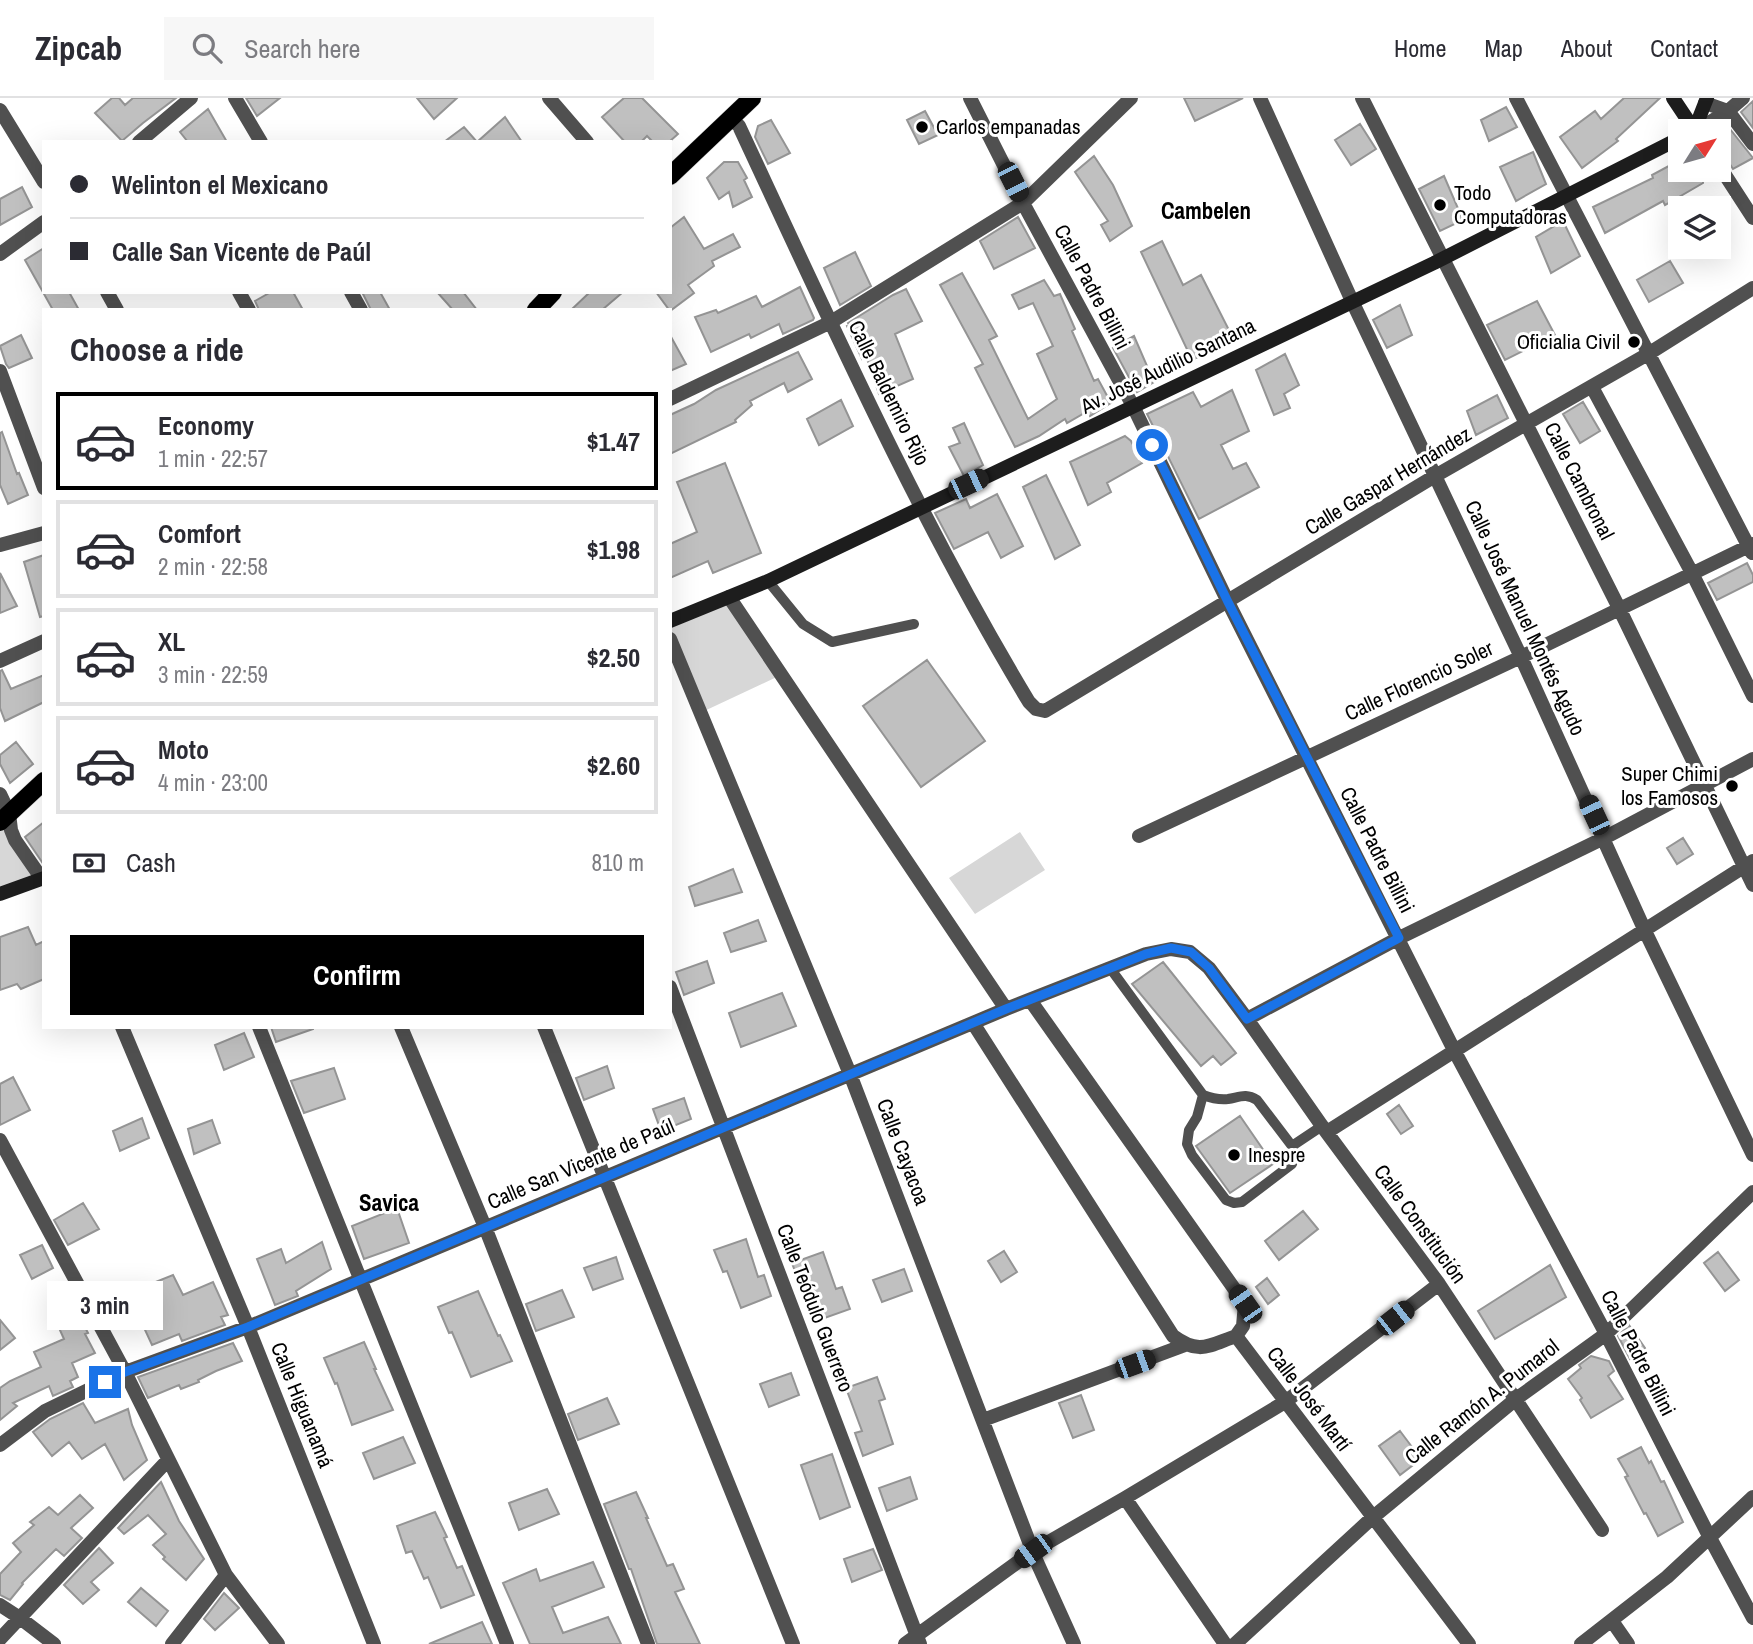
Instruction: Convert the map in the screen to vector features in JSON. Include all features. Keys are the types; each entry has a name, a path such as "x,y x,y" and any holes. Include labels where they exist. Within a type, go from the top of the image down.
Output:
{"main road":[{"path":"672,174 752,98"},
{"path":"1673,98 1687,119"},
{"path":"1699,119 1706,100"},
{"name":"Av. José Audilio Santana","path":"672,620 768,581 1442,258 1668,144"},
{"path":"538,308 551,294"},
{"path":"5,818 42,783"},
{"path":"0,894 42,878"}],"street":[{"path":"146,139 191,98"},
{"path":"235,98 260,140"},
{"path":"549,98 585,140"},
{"name":"Calle Padre Billini","path":"970,98 1023,203 1133,406 1228,602 1455,1052 1606,1334 1753,1618"},
{"path":"672,398 831,322 1023,203 1131,98"},
{"name":"Calle José Manuel Montés Agudo","path":"1260,98 1352,301 1521,657 1645,931 1753,1155"},
{"name":"Calle Cambronal","path":"1362,98 1619,608 1704,785 1749,864 1753,885"},
{"path":"1516,98 1752,548"},
{"path":"1715,119 1743,98"},
{"path":"1706,100 1728,111 1753,144"},
{"path":"0,110 42,179"},
{"name":"Calle Baldemiro Rijo","path":"732,118 739,126 921,506 990,638 1029,702 1036,709 1045,711"},
{"path":"1730,182 1753,218"},
{"path":"0,254 42,223"},
{"name":"Calle Gaspar Hernández","path":"1045,711 1435,476 1648,354 1753,288"},
{"path":"0,371 42,483"},
{"path":"1592,387 1692,573 1753,696"},
{"path":"0,545 42,534"},
{"name":"Calle Florencio Soler","path":"1139,836 1521,657 1692,573 1752,548"},
{"path":"729,597 1006,1009"},
{"path":"0,660 42,642"},
{"name":"Calle Cayacoa","path":"672,644 850,1074 1033,1551 1074,1644"},
{"path":"1247,1019 1399,938 1604,838 1753,759"},
{"path":"0,794 5,818 15,840 42,877"},
{"path":"1324,1129 1455,1052 1749,864"},
{"name":"Calle San Vicente de Paúl","path":"0,1445 46,1410 125,1372 248,1327 1006,1009 1110,968 1171,948 1191,952"},
{"name":"Calle Constitución","path":"1191,952 1209,968 1439,1284 1602,1530"},
{"name":"Calle Teódulo Guerrero","path":"672,992 914,1641"},
{"path":"973,1023 1173,1336 1185,1345 1202,1348 1236,1336 1243,1326 1245,1304 1030,1000"},
{"name":"Calle Higuanamá","path":"122,1029 248,1327 374,1644"},
{"path":"260,1029 507,1644"},
{"path":"402,1029 485,1227 648,1644"},
{"path":"545,1029 793,1644"},
{"path":"0,1140 125,1372 226,1575 278,1644"},
{"name":"Calle Ramón A. Pumarol","path":"1236,1644 1372,1518 1516,1399 1606,1334 1753,1192"},
{"path":"914,1641 1033,1551 1285,1402 1439,1284"},
{"name":"Calle José Martí","path":"1236,1336 1469,1644"},
{"path":"983,1420 1185,1345"},
{"path":"0,1639 168,1460"},
{"path":"1581,1644 1667,1577 1753,1497"},
{"path":"1125,1498 1225,1644"},
{"path":"172,1644 226,1575"},
{"path":"0,1605 54,1644"},
{"path":"1612,1621 1628,1644"}],"lane":[{"path":"768,581 803,624 832,642 914,624"},
{"path":"1110,968 1203,1095 1226,1099 1242,1095 1257,1100 1292,1146 1295,1155 1292,1164 1242,1202 1227,1200 1192,1155 1187,1143 1189,1130 1197,1117 1203,1095"},
{"path":"1292,1146 1324,1129"}],"shaded area":[{"path":"729,597 781,675 700,713 672,644 672,620"},
{"path":"11,819 42,879 0,894 0,822"},
{"path":"1020,832 1045,870 975,914 949,878"}],"building":[{"path":"112,98 119,98 125,105 133,98 176,98 123,140 95,113"},
{"path":"246,98 280,98 257,116"},
{"path":"417,98 457,98 434,119"},
{"path":"624,98 642,98 678,134 671,140 651,140 647,136 643,140 623,140 602,117"},
{"path":"1184,98 1243,98 1195,121"},
{"path":"1624,98 1660,98 1616,139 1618,141 1582,168 1560,137 1595,111 1601,119"},
{"path":"1753,101 1753,128 1741,112"},
{"path":"1506,107 1517,127 1489,141 1481,120"},
{"path":"208,109 226,140 186,140 180,132"},
{"name":"Carlos empanadas","path":"925,111 938,135 919,144 907,120"},
{"path":"505,117 521,140 479,140"},
{"path":"771,120 790,153 768,164 755,137 758,126"},
{"path":"1360,124 1376,149 1351,165 1335,140"},
{"path":"464,127 475,140 447,140"},
{"path":"1731,130 1753,158 1733,169 1731,166"},
{"path":"1533,152 1546,184 1516,201 1500,167"},
{"path":"1094,156 1113,185 1132,226 1110,241 1101,225 1108,221 1075,172"},
{"path":"724,162 738,162 747,178 744,180 752,197 733,207 729,192 719,199 707,178"},
{"path":"1668,166 1668,182 1703,183 1681,196 1668,196 1668,203 1665,205 1663,201 1605,233 1593,207 1653,178 1652,175"},
{"name":"Todo Computadoras","path":"1444,176 1463,220 1440,231 1419,189"},
{"path":"22,187 32,207 0,225 0,199"},
{"path":"684,217 704,249 733,234 740,247 712,261 714,266 688,285 694,293 672,310 657,294 672,294 672,226"},
{"path":"1018,217 1035,248 994,269 980,241"},
{"path":"1563,221 1580,256 1551,273 1536,237"},
{"path":"1162,241 1183,285 1201,275 1234,340 1192,360 1141,252"},
{"path":"42,249 42,290 25,260"},
{"path":"855,252 871,286 840,305 824,268"},
{"path":"1670,261 1683,283 1649,302 1637,280"},
{"path":"962,273 997,336 989,340 1028,419 1057,399 1037,354 1053,346 1033,303 1019,309 1012,295 1044,280 1054,296 1060,294 1075,329 1072,331 1094,381 1098,379 1111,403 1090,416 1088,411 1067,423 1065,419 1039,436 1015,447 975,368 983,364 940,285"},
{"path":"800,287 813,320 783,334 779,324 751,338 749,334 711,352 695,317 716,310 718,313 756,296 762,307"},
{"path":"906,289 922,321 895,334 913,379 879,394 866,356 862,359 847,326"},
{"path":"44,294 70,294 78,308 52,308"},
{"path":"267,294 294,294 302,308 258,308 255,301"},
{"path":"363,294 381,294 389,308 370,308"},
{"path":"439,294 465,294 475,308 451,308"},
{"path":"588,294 621,294 604,308 573,308"},
{"path":"1537,301 1555,335 1505,360 1487,325"},
{"path":"1400,305 1412,335 1387,348 1373,320"},
{"path":"21,335 32,358 9,368 0,346"},
{"path":"1134,336 1154,382 1137,392 1113,348"},
{"path":"672,339 686,364 672,370"},
{"path":"798,352 812,379 788,392 784,383 750,401 752,405 736,422 672,453 672,414 716,390"},
{"path":"1285,354 1299,385 1284,394 1290,408 1274,415 1256,370"},
{"path":"1232,390 1249,431 1221,445 1233,469 1246,463 1259,487 1199,519 1147,414 1193,392 1201,407"},
{"path":"1497,395 1508,418 1476,435 1467,411"},
{"path":"841,400 853,426 819,445 807,419"},
{"path":"1583,402 1600,431 1580,443 1563,414"},
{"path":"964,423 983,465 964,476 949,447 960,443 953,428"},
{"path":"2,432 17,474 19,473 28,495 8,504 0,485"},
{"path":"1125,436 1131,441 1142,463 1107,483 1111,492 1088,505 1070,462"},
{"path":"725,463 761,553 713,573 708,561 672,577 672,543 697,532 677,482"},
{"path":"1046,475 1080,545 1055,559 1023,487"},
{"path":"997,494 1023,546 1001,558 988,532 954,549 935,513 966,499 970,508"},
{"path":"42,556 42,616 40,617 24,562"},
{"path":"1747,563 1753,575 1753,582 1717,600 1708,583"},
{"path":"0,573 17,606 0,613"},
{"path":"927,660 985,741 921,787 863,706"},
{"path":"2,670 11,689 42,676 42,703 5,721 0,708"},
{"path":"16,742 33,764 10,783 0,764 0,755"},
{"path":"42,824 42,862 25,837"},
{"path":"1683,838 1693,854 1677,864 1667,848"},
{"path":"733,869 742,892 695,906 689,887"},
{"path":"758,920 766,941 731,952 724,933"},
{"path":"28,927 36,945 42,942 42,980 21,989 17,984 0,990 0,937"},
{"path":"707,961 714,983 684,995 676,972"},
{"path":"1163,962 1236,1053 1221,1065 1213,1056 1201,1066 1132,984"},
{"path":"782,993 796,1026 741,1047 729,1013"},
{"path":"272,1029 313,1029 276,1042"},
{"path":"244,1033 254,1057 224,1070 215,1045"},
{"path":"607,1066 614,1088 584,1100 576,1078"},
{"path":"334,1068 345,1099 304,1113 291,1081"},
{"path":"13,1077 30,1110 0,1125 0,1084"},
{"path":"684,1098 691,1119 661,1131 653,1109"},
{"path":"1399,1105 1413,1126 1401,1134 1387,1114"},
{"name":"Inespre","path":"1240,1116 1273,1164 1230,1193 1196,1146"},
{"path":"142,1118 149,1138 120,1151 113,1131"},
{"path":"212,1120 220,1143 194,1154 188,1129"},
{"path":"83,1203 99,1229 68,1245 54,1220"},
{"path":"397,1208 409,1243 364,1259 352,1226"},
{"path":"1303,1211 1318,1229 1279,1260 1265,1241"},
{"path":"746,1239 758,1277 764,1275 771,1296 741,1308 727,1271 723,1272 714,1250"},
{"path":"322,1242 331,1269 296,1291 298,1296 275,1305 257,1259 281,1249 286,1263"},
{"path":"42,1245 53,1268 32,1279 20,1255"},
{"path":"1004,1251 1017,1272 1001,1282 988,1261"},
{"path":"823,1252 836,1289 842,1287 850,1309 819,1320 806,1283 800,1285 792,1263"},
{"path":"1718,1252 1739,1280 1725,1291 1704,1263"},
{"path":"616,1257 623,1279 593,1290 584,1268"},
{"path":"1550,1265 1566,1297 1495,1339 1478,1311"},
{"path":"904,1269 912,1291 882,1302 873,1280"},
{"path":"173,1275 183,1295 213,1282 228,1315 221,1317 225,1325 182,1341 179,1334 152,1345 128,1293"},
{"path":"1267,1278 1279,1295 1268,1304 1256,1287"},
{"path":"562,1290 574,1317 536,1331 526,1304"},
{"path":"478,1291 512,1361 471,1377 438,1307"},
{"path":"76,1310 95,1353 72,1363 78,1377 70,1381 73,1387 53,1396 49,1386 13,1403 17,1406 0,1420 0,1388 41,1367 34,1352 64,1339 55,1319"},
{"path":"0,1320 15,1338 0,1350"},
{"path":"1629,1325 1645,1348 1630,1359 1618,1336"},
{"path":"364,1342 393,1410 352,1425 337,1383 335,1384 324,1358"},
{"path":"233,1343 242,1361 216,1371 198,1380 199,1382 181,1389 179,1385 148,1398 138,1377"},
{"path":"1591,1356 1609,1361 1614,1371 1608,1376 1623,1399 1591,1418 1580,1400 1582,1398 1568,1379 1581,1368 1579,1365"},
{"path":"791,1373 799,1395 769,1407 760,1384"},
{"path":"877,1377 885,1399 879,1401 893,1444 863,1456 855,1433 862,1431 846,1388"},
{"path":"1081,1395 1094,1430 1073,1438 1059,1403"},
{"path":"607,1398 619,1424 578,1440 568,1414"},
{"path":"83,1403 95,1423 128,1409 147,1460 124,1480 105,1444 82,1459 69,1442 52,1456 33,1432 50,1419"},
{"path":"1400,1431 1421,1459 1400,1475 1379,1446"},
{"path":"403,1437 415,1463 374,1479 363,1453"},
{"path":"1641,1447 1661,1482 1664,1481 1683,1522 1658,1536 1646,1513 1644,1514 1618,1459"},
{"path":"832,1454 850,1507 820,1519 801,1465"},
{"path":"910,1477 917,1499 887,1511 879,1488"},
{"path":"161,1482 179,1521 204,1559 186,1580 163,1559 165,1557 153,1545 166,1534 148,1515 124,1534 118,1528"},
{"path":"547,1489 559,1514 519,1530 509,1503"},
{"path":"636,1492 667,1566 673,1564 684,1589 675,1592 700,1644 657,1644 631,1569 604,1504"},
{"path":"80,1495 93,1508 71,1528 82,1538 64,1556 56,1549 22,1583 10,1600 0,1595 0,1574 21,1552 13,1543 34,1525 30,1522 49,1507 58,1515"},
{"path":"435,1512 457,1568 462,1566 474,1595 441,1608 428,1577 424,1579 412,1551 406,1553 397,1526"},
{"path":"99,1548 113,1563 91,1582 99,1590 83,1604 64,1585"},
{"path":"873,1549 882,1570 852,1582 844,1559"},
{"path":"593,1562 604,1587 552,1607 563,1633 608,1617 621,1644 530,1644 503,1583 536,1569 540,1581"},
{"path":"141,1588 168,1611 156,1626 128,1602"},
{"path":"224,1593 239,1608 215,1630 204,1619"},
{"path":"482,1622 492,1644 429,1644"}],"place":[{"name":"Carlos empanadas","path":"922,127"},
{"name":"Todo Computadoras","path":"1440,205"},
{"name":"Oficialia Civil","path":"1634,342"},
{"name":"Super Chimi los Famosos","path":"1732,786"},
{"name":"Inespre","path":"1234,1155"}],"district":[{"name":"Cambelen","path":"1206,211"},
{"name":"Savica","path":"389,1203"}],"route":[{"path":"105,1382 125,1372 248,1327 1006,1009 1146,954 1171,948 1191,952 1209,968 1247,1019 1399,938 1228,602 1152,445"}]}
